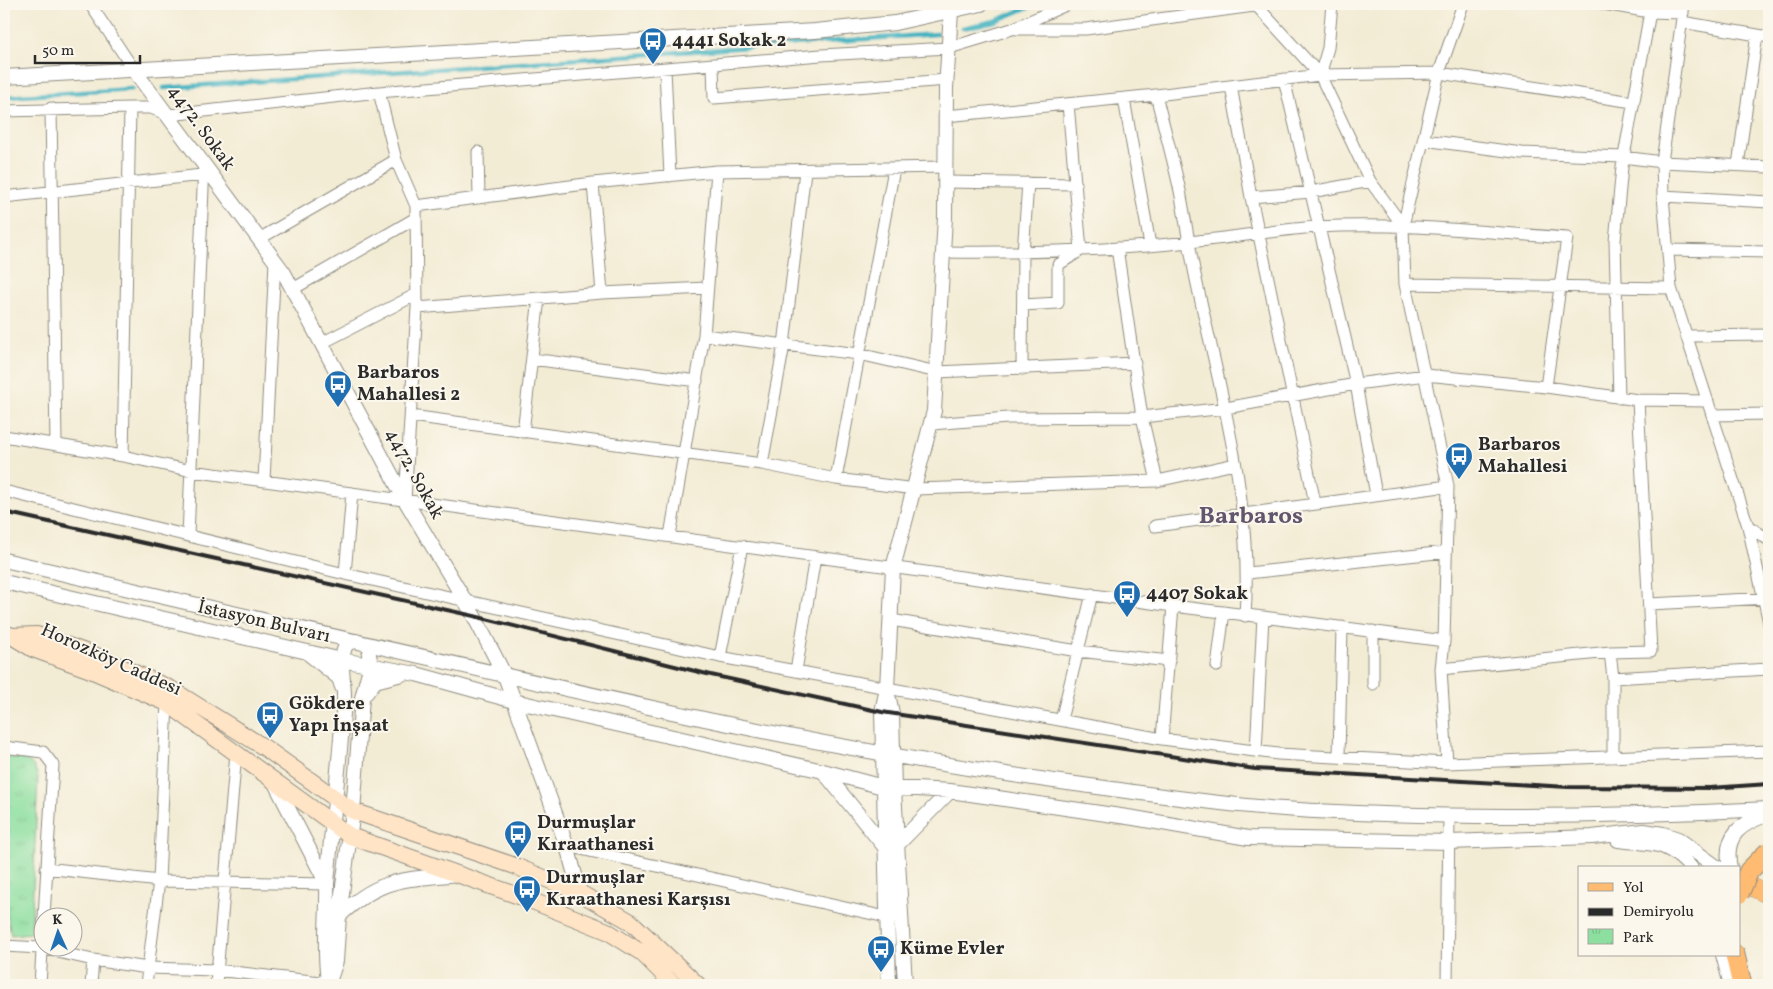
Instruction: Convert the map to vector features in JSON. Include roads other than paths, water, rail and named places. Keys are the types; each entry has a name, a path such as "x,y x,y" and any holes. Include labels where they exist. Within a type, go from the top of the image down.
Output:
{"highway":[{"path":"1740,892 1749,871 1769,851"},
{"path":"1735,956 1742,985"}],"main road":[{"name":"Horozköy Caddesi","path":"8,635 33,649 88,669 167,703 350,836 460,874 607,931 642,954 674,985"},
{"path":"8,635 37,635 94,655 171,689 265,748 353,811 515,866 580,893 631,922 698,985"},
{"path":"1740,881 1769,895"}],"street":[{"name":"4472. Sokak","path":"90,4 134,70 169,115 203,170 259,238 276,262 322,343 405,500 465,601 505,676 567,846 580,893"},
{"path":"4,77 733,36 895,23 951,8 981,4"},
{"path":"4,111 51,108 151,108 169,115 379,92 821,55 949,48 1012,29 1068,4"},
{"path":"1320,75 1328,48 1332,4"},
{"path":"1447,763 1441,669 1444,641 1448,486 1405,284 1403,226 1438,73 1463,4"},
{"path":"1604,4 1650,12 1683,13 1757,35 1769,36"},
{"path":"1012,29 1086,29 1258,5 1320,75 1370,181 1403,226"},
{"path":"905,985 891,846 888,788 887,755 892,714 887,688 890,620 893,568 931,424 937,372 951,8"},
{"path":"1619,398 1616,240 1623,157 1650,12"},
{"path":"1683,13 1662,162 1671,288 1748,526 1766,598 1769,623"},
{"path":"1738,165 1757,35"},
{"path":"713,65 714,98 947,80"},
{"path":"665,69 670,176"},
{"path":"946,116 1124,99 1320,75 1438,73 1633,102"},
{"path":"1284,79 1356,384 1376,495"},
{"path":"1231,86 1258,232 1316,503"},
{"path":"379,92 396,160 416,206 417,308 405,500"},
{"path":"1156,95 1179,189 1226,408 1244,513 1248,573 1244,616"},
{"path":"1124,99 1150,245"},
{"path":"1068,104 1081,250"},
{"path":"51,108 56,445"},
{"path":"124,456 130,108"},
{"path":"1424,140 1522,154 1623,157 1662,162 1769,167"},
{"path":"478,152 479,198"},
{"path":"259,238 396,160"},
{"path":"416,206 593,183 717,171 805,171 945,167"},
{"path":"836,478 894,168"},
{"path":"4,197 53,193 128,183 203,170 188,536"},
{"path":"670,536 704,334 717,171"},
{"path":"762,464 784,345 805,171"},
{"path":"1251,197 1311,192 1370,181"},
{"path":"945,182 1076,184"},
{"path":"593,183 602,293"},
{"path":"1022,369 1023,253 1028,183"},
{"path":"1663,196 1769,202"},
{"path":"292,289 416,218"},
{"path":"943,252 1023,253 1117,248 1189,242 1258,232 1318,227 1403,226 1567,238 1546,387"},
{"path":"1117,248 1136,364 1142,417 1157,481"},
{"path":"1022,305 1058,302 1058,265 1081,250"},
{"path":"1668,250 1769,252"},
{"path":"264,480 276,262"},
{"path":"1405,284 1671,288"},
{"path":"417,308 602,293 707,288"},
{"path":"322,343 417,294"},
{"path":"523,432 539,298"},
{"path":"704,334 859,354 937,372 1136,364"},
{"path":"1687,336 1769,335"},
{"path":"532,359 697,381"},
{"path":"931,424 1008,418 1142,417 1226,408 1356,384 1426,376 1546,387 1638,400 1708,401"},
{"path":"1441,669 1610,652 1651,651 1638,400"},
{"path":"1713,415 1769,414"},
{"path":"411,416 762,464 836,478 915,489 1157,481 1235,464"},
{"path":"4,436 124,456 192,471 1244,616 1444,641"},
{"path":"1155,526 1448,486"},
{"path":"4,491 345,574 720,657 1162,739 1256,751 1447,763 1769,752"},
{"path":"345,574 352,493"},
{"path":"1748,526 1769,540"},
{"path":"720,657 742,546"},
{"path":"1248,573 1446,552"},
{"path":"796,671 816,556"},
{"name":"İstasyon Bulvarı","path":"4,560 505,676 810,742 1024,778 1280,809 1449,816 1658,814 1769,809"},
{"name":"İstasyon Bulvarı","path":"4,582 342,660 416,674 514,701 823,771 888,788 950,791 1134,818 1248,838 1450,842 1592,837"},
{"path":"1060,720 1092,594"},
{"path":"1648,604 1766,598"},
{"path":"1162,739 1173,606"},
{"path":"1216,666 1224,612"},
{"path":"1256,751 1263,617"},
{"path":"890,620 1078,651 1169,661"},
{"path":"1339,757 1342,627"},
{"path":"1372,631 1373,684"},
{"path":"356,640 368,650 371,664 362,698 353,811 339,916 336,961 329,984 325,961 328,914 327,884 344,698 342,651 347,643 356,640"},
{"path":"304,650 339,678 344,698"},
{"path":"1610,652 1613,678 1613,758"},
{"path":"1613,678 1769,669"},
{"path":"362,698 375,681 396,674 416,674"},
{"path":"146,985 159,882 167,703"},
{"path":"4,747 43,752 53,765 43,906"},
{"path":"216,985 236,753"},
{"path":"823,771 891,846"},
{"path":"274,780 327,884"},
{"path":"889,985 886,918 891,846 950,791"},
{"path":"1730,866 1730,843 1737,829 1748,821 1769,814"},
{"path":"1447,985 1449,816"},
{"path":"1592,837 1644,831 1663,834 1690,846 1715,866"},
{"path":"1592,837 1663,844 1680,855 1690,866"},
{"path":"567,846 886,918"},
{"path":"46,868 159,882 327,884"},
{"path":"339,916 360,896 394,880 460,874"},
{"path":"4,946 32,948"},
{"path":"40,956 40,985"},
{"path":"75,956 148,968 216,970 329,984"},
{"path":"1723,956 1731,985"},
{"path":"91,985 93,960"}],"waterway":[{"path":"963,28 995,21 1036,4"},
{"path":"164,88 937,34"},
{"path":"4,97 132,89"}],"railway":[{"path":"4,512 474,616 711,675 882,712 1255,769 1568,787 1710,788 1769,784"}],"place":[{"name":"4441 Sokak 2","path":"653,65"},
{"name":"Barbaros Mahallesi 2","path":"338,408"},
{"name":"Barbaros Mahallesi","path":"1459,480"},
{"name":"4407 Sokak","path":"1127,618"},
{"name":"Gökdere Yapı İnşaat","path":"270,739"},
{"name":"Durmuşlar Kıraathanesi","path":"518,858"},
{"name":"Durmuşlar Kıraathanesi Karşısı","path":"527,913"},
{"name":"Küme Evler","path":"881,973"}],"district":[{"name":"Barbaros","path":"1251,517"}]}
